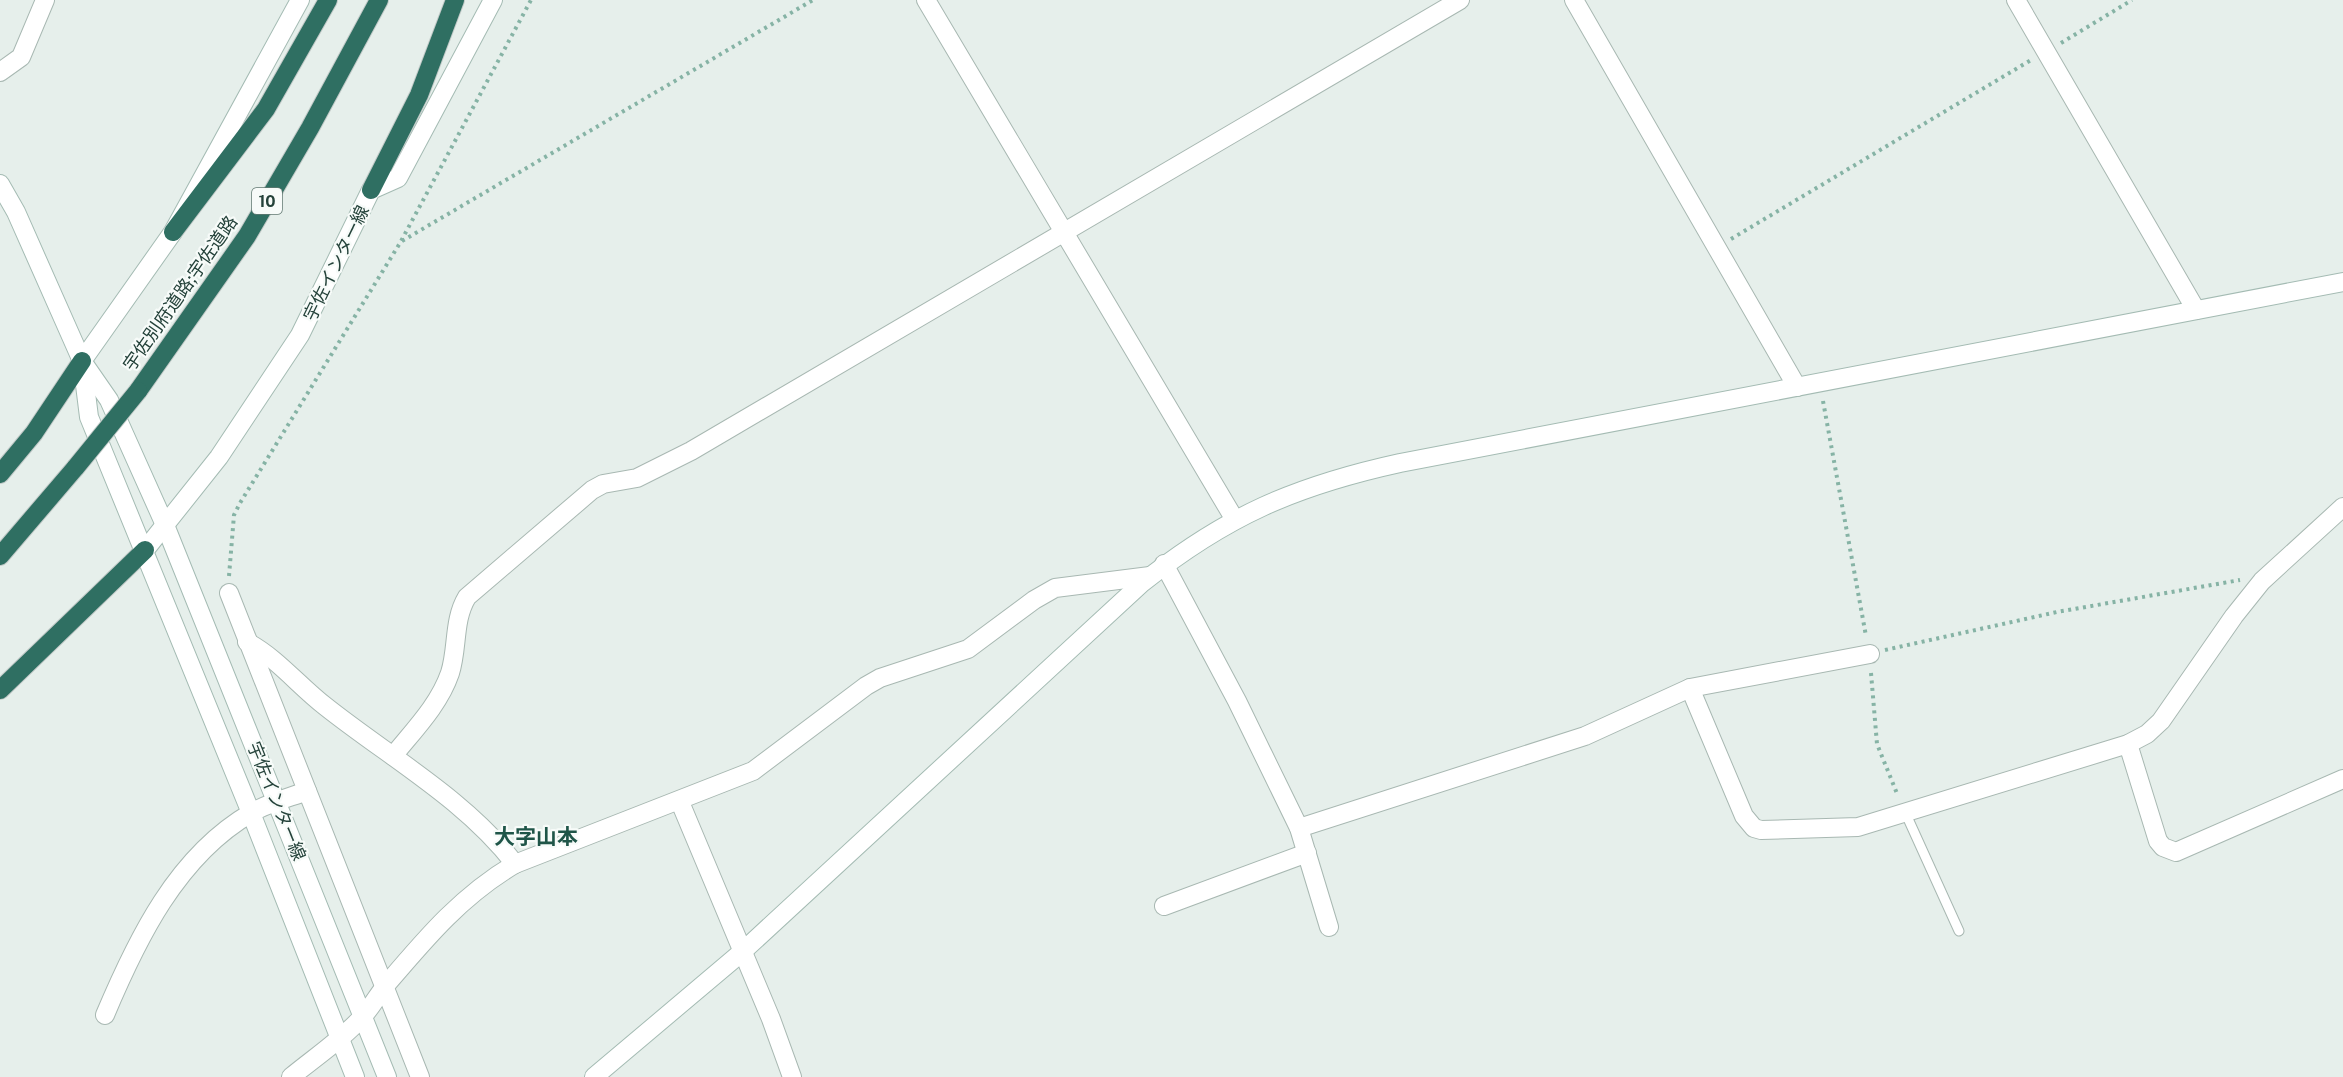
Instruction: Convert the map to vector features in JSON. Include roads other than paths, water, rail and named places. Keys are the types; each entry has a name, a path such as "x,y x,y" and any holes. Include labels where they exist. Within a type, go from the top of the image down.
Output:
{"highway":[{"path":"173,232 266,109 328,0"},
{"name":"宇佐別府道路;宇佐道路","path":"0,556 138,391 247,236 310,128 379,0"},
{"path":"372,190 419,95 455,0"},
{"path":"0,474 34,433 82,361"},
{"path":"0,690 144,550"}],"street":[{"path":"0,72 21,57 45,0"},
{"path":"2,193 82,361 173,232 300,0"},
{"name":"宇佐インター線","path":"144,550 219,457 300,335 372,190 398,178 493,0"},
{"path":"926,0 1235,520"},
{"path":"393,756 435,705 444,688 454,655 461,606 466,597 592,490 603,484 637,478 691,451 1460,0"},
{"path":"1574,0 1797,387"},
{"path":"2016,0 2196,310"},
{"path":"594,1077 742,952 1157,570 1235,520 1290,493 1351,474 2343,282"},
{"name":"宇佐インター線","path":"82,361 109,400 165,525 387,1077"},
{"name":"宇佐インター線","path":"82,361 89,417 356,1077"},
{"path":"1690,688 1744,816 1754,828 1761,830 1850,828 2128,744 2147,734 2162,721 2234,616 2268,576 2343,507"},
{"path":"291,1077 364,1016 385,987 471,892 515,864 680,802 753,771 851,696 880,678 978,644 1034,600 1055,588 1157,570"},
{"path":"1157,570 1238,700 1299,828 1329,927"},
{"path":"229,593 420,1077"},
{"path":"247,642 262,650 311,695 465,813 503,848 515,864"},
{"path":"1299,828 1585,736 1690,688 1870,654"},
{"path":"2128,744 2158,841 2163,847 2176,852 2343,779"},
{"path":"105,1015 120,980 167,893 205,848 251,813 307,791"},
{"path":"680,802 771,1019 792,1077"},
{"path":"1164,906 1307,854"}],"lane":[{"path":"1905,812 1959,931"}],"district":[{"name":"大字山本","path":"536,836"}]}
